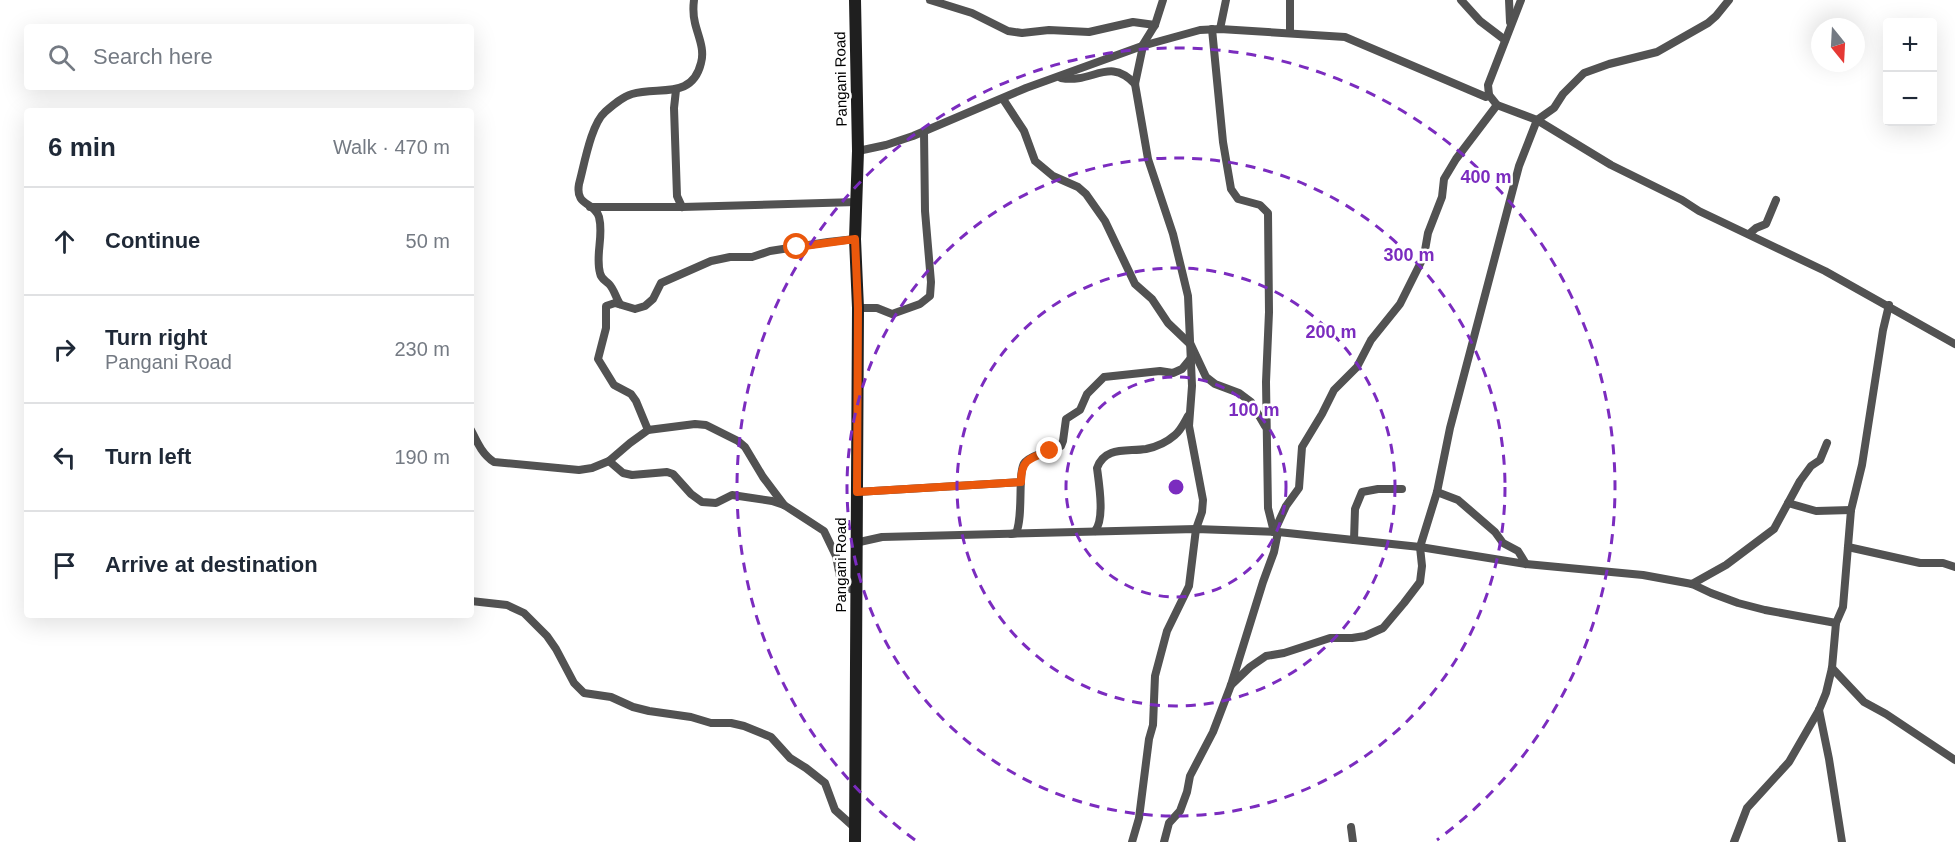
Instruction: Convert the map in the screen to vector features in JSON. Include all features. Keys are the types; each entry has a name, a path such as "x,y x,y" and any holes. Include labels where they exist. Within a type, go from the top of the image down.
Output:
{"main road":[{"name":"Pangani Road","path":"855,0 858,151 855,239 858,308 855,842"}],"street":[{"path":"620,304 609,284 601,276 599,217 596,211 581,201 578,190 588,149 598,122 605,112 623,97 640,92 676,90 692,81 702,60 700,37 694,20 694,0"},
{"path":"930,0 972,13 1008,31 1022,33 1049,30 1089,32 1133,22 1155,25"},
{"path":"1132,842 1139,818 1149,739 1154,725 1155,676 1167,631 1189,586 1196,529 1203,512 1203,500 1190,441 1188,416 1192,386 1186,286 1170,224 1148,159 1135,84 1143,46 1155,25 1163,0"},
{"path":"1164,842 1169,823 1180,811 1190,776 1213,732 1274,552 1275,532 1268,508 1266,429 1269,312 1268,213 1260,205 1238,199 1231,189 1222,132 1216,29 1226,0"},
{"path":"1290,0 1290,33"},
{"path":"1461,0 1480,21 1505,39"},
{"path":"1509,0 1510,26"},
{"path":"1521,0 1488,85 1489,95 1497,105 1537,120 1611,165 1889,305 1955,344"},
{"path":"1230,685 1266,656 1284,653 1330,638 1365,636 1383,628 1420,582 1422,566 1420,547 1437,492 1450,429 1520,166 1537,120 1554,108 1563,94 1584,73 1657,52 1708,23 1729,0"},
{"path":"858,151 886,145 924,132 1059,77 1191,31 1216,29 1345,37 1486,97 1489,95"},
{"path":"1059,77 1073,80 1113,70 1135,84"},
{"path":"676,90 674,108 677,196 682,207"},
{"path":"1003,99 1024,131 1035,161 1053,176 1078,187 1086,194 1105,221 1135,284 1152,299 1168,323 1191,345 1206,377 1215,384 1239,393 1251,402 1266,429"},
{"path":"1275,532 1286,506 1299,488 1302,447 1330,397 1357,368 1371,340 1400,304 1424,256 1428,232 1442,197 1444,178 1461,151 1497,105"},
{"path":"858,308 877,308 892,314 920,304 930,296 931,282 925,211 924,132"},
{"path":"1749,234 1766,224 1776,200"},
{"path":"590,207 856,202"},
{"path":"648,430 636,401 631,394 614,386 598,359 606,328 606,306 612,303 631,309 645,306 653,299 661,283 711,261 855,239"},
{"path":"1734,842 1747,808 1788,762 1819,710 1832,669 1836,623 1842,607 1851,510 1862,465 1882,330 1889,305"},
{"path":"1011,534 1016,533 1018,527 1022,500 1021,470 1023,464 1033,457 1060,446 1066,419 1080,410 1087,394 1094,389 1100,379 1108,376 1152,372 1173,373 1182,369 1191,358"},
{"path":"1095,531 1100,518 1097,468 1100,461 1112,452 1146,449 1161,444 1180,431 1188,416"},
{"path":"474,436 480,448 494,462 579,470 592,468 609,461 648,430 695,424 706,425 738,441 752,456 762,477 784,505"},
{"path":"1692,584 1718,570 1774,528 1811,466 1820,460 1827,443"},
{"path":"609,461 623,473 632,475 667,472 673,474 691,494 702,502 716,503 732,495 784,505 824,531 836,556 841,582 846,588 856,590"},
{"path":"857,492 1021,482"},
{"path":"1354,540 1355,509 1360,495 1366,491 1402,489"},
{"path":"1437,492 1458,500 1495,532 1503,543 1518,551 1526,564"},
{"path":"1788,503 1816,511 1851,510"},
{"path":"855,543 882,537 1095,531 1196,529 1275,532 1420,547 1526,564 1643,575 1692,584 1738,603 1836,623"},
{"path":"1848,547 1920,562 1943,562 1955,567"},
{"path":"474,602 507,605 524,613 552,643 574,683 584,693 611,697 649,711 691,717 711,723 731,723 744,726 771,737 790,758 825,783 835,810 855,828"},
{"path":"1832,669 1863,702 1886,714 1955,760"},
{"path":"1819,710 1842,842"},
{"path":"1351,826 1353,842"}],"route":[{"path":"797,247 855,239 858,308 857,492 1021,482 1023,464 1033,457 1050,451"}]}
